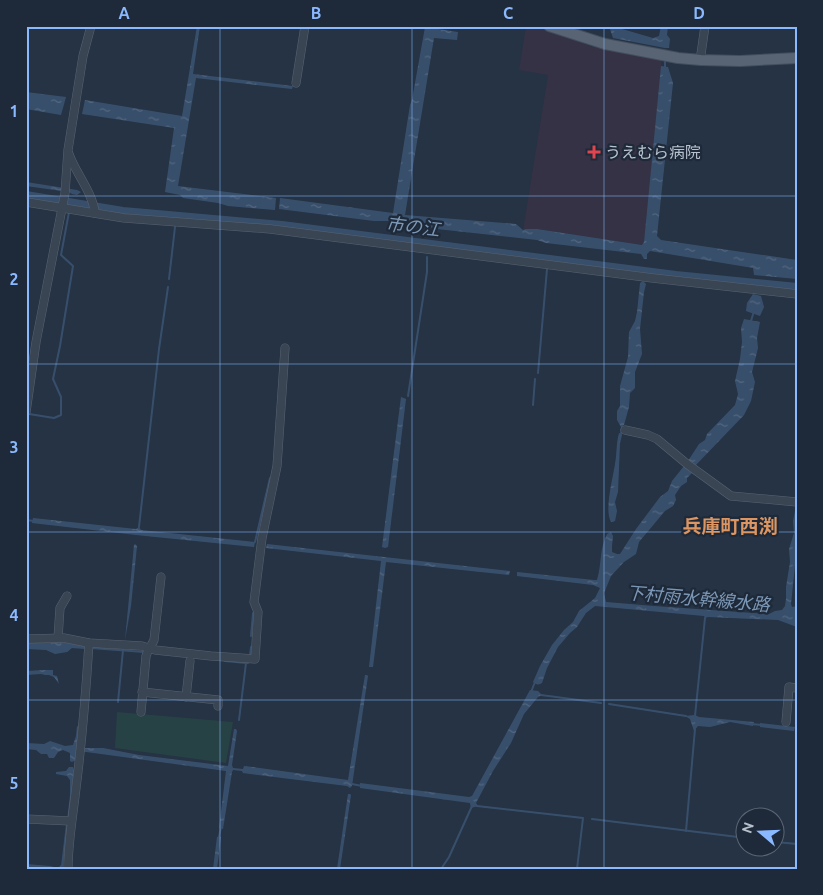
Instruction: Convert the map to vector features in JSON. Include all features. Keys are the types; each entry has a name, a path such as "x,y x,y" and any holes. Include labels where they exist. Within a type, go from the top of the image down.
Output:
{"main road":[{"path":"549,26 605,44 666,56 701,60 740,61 797,58"}],"street":[{"path":"26,412 36,342 67,209 65,191 68,150 83,56 90,26"},
{"path":"296,83 305,26"},
{"path":"701,60 705,26"},
{"path":"68,150 93,202 95,213"},
{"path":"26,202 124,218 270,229 652,278 797,294"},
{"path":"26,639 58,638 89,643 121,644 147,652 254,659 258,612 254,602 262,538 276,466 285,348"},
{"path":"625,430 648,435 658,440 731,496 796,502"},
{"path":"141,712 147,652 154,640 161,577"},
{"path":"58,638 60,608 67,596"},
{"path":"68,869 68,821 76,790 89,643"},
{"path":"186,697 190,661"},
{"path":"786,722 789,687 797,688"},
{"path":"142,692 218,700 218,706"},
{"path":"26,819 68,821"}],"shaded area":[{"name":"うえむら病院","path":"526,26 537,26 590,46 661,60 644,243 642,245 537,229 523,230 548,75 519,70"}],"green space":[{"path":"117,712 233,722 226,763 115,748"}],"water":[{"path":"197,26 200,26 193,74 293,86 292,89 196,78 178,186 276,198 275,210 228,206 183,198 180,195 165,192 174,128 82,114 85,100 182,116"},
{"path":"610,26 621,26 622,29 653,38 659,36 661,26 668,26 669,48 613,38"},
{"path":"425,27 458,32 457,40 434,38 405,215 516,224 523,230 537,229 642,245 644,242 661,66 668,67 673,83 657,236 661,240 797,260 797,279 754,275 753,268 650,251 647,254 647,259 644,259 641,254 437,229 416,224 398,224 390,221 374,221 279,209 280,198 393,213 410,105"},
{"path":"26,92 66,97 61,115 26,109"},
{"path":"26,182 81,192 77,195 69,192 26,186"},
{"path":"643,281 646,284 640,329 642,354 635,372 635,388 630,393 629,407 624,425 621,427 617,420 617,411 620,406 620,386 628,357 629,332 635,321 640,283"},
{"path":"753,294 761,296 764,307 760,316 746,311 747,303"},
{"path":"744,319 760,322 757,338 758,348 752,372 755,382 751,401 744,415 695,466 688,461 699,444 705,440 707,434 735,405 738,394 735,381 740,359 741,328"},
{"path":"401,397 406,399 388,547 385,548 382,547"},
{"path":"619,433 622,435 618,492 615,502 617,511 615,521 611,522 608,510"},
{"path":"684,466 692,473 687,478 687,482 681,486 675,495 676,500 673,506 665,511 639,542 636,554 624,562 611,576 604,593 606,602 769,614 782,610 785,606 790,562 789,549 794,533 793,521 797,506 796,556 791,604 792,607 797,606 797,627 778,620 705,618 704,616 595,606 586,613 577,627 558,647 547,668 542,683 534,683 540,666 552,645 573,622 579,611 595,598 600,588 593,585 517,576 517,572 597,580 607,534 611,532 613,536 612,552 620,554 660,497 668,491 672,481"},
{"path":"33,518 136,529 139,527 141,530 255,542 254,547 136,535 32,523"},
{"path":"267,544 510,571 509,575 386,562 373,667 369,667 381,561 266,548"},
{"path":"134,545 137,546 131,606 125,640"},
{"path":"61,642 79,644 85,647 85,649 72,648 67,652 55,654 46,650 26,649 26,643"},
{"path":"53,670 53,675 57,676 59,684 54,677 49,675 26,675 26,671"},
{"path":"365,675 368,676 352,786 350,788 347,786 243,773 242,771 233,770 223,829 219,828 226,771 79,751 76,760 72,762 70,761 70,753 63,750 58,752 54,758 49,758 47,754 26,749 26,743 44,744 50,741 65,746 73,745 77,726 79,727 84,748 103,748 139,755 228,766 234,729 236,729 233,768 243,769 244,766 348,780"},
{"path":"530,690 538,691 542,695 538,697 524,714 511,743 476,803 478,806 471,808 470,803 360,788 360,783 472,796"},
{"path":"695,715 699,717 754,722 753,726 730,722 710,727 698,726 694,731 690,719 685,716"},
{"path":"760,723 795,727 794,731 760,727"},
{"path":"69,767 73,767 74,770 72,788 70,789 70,780 67,776 56,774 56,772 66,771"},
{"path":"348,794 351,795 340,869 337,869"},
{"path":"220,836 217,869 213,869 217,837"},
{"path":"26,864 58,868 61,865 63,866 62,869 26,869"}],"waterway":[{"path":"665,59 665,69"},
{"name":"市の江","path":"26,195 123,211 282,225 676,275 797,287"},
{"name":"市の江","path":"70,208 71,202"},
{"path":"29,414 54,418 61,415 61,397 53,379 73,266 61,255 69,212"},
{"path":"169,279 175,227"},
{"path":"408,396 427,272 427,257"},
{"path":"538,373 547,269"},
{"path":"139,527 168,287"},
{"path":"751,321 754,311"},
{"path":"533,405 535,379"},
{"path":"621,434 622,426"},
{"path":"255,542 270,478"},
{"path":"26,520 34,521"},
{"path":"251,636 253,613"},
{"name":"下村雨水幹線水路","path":"695,716 705,618"},
{"path":"250,655 251,647"},
{"path":"91,648 144,652"},
{"path":"118,702 123,650"},
{"path":"225,661 246,663"},
{"path":"239,720 246,663 248,663"},
{"path":"531,692 535,682"},
{"path":"541,695 601,703"},
{"path":"609,704 686,716"},
{"path":"751,724 762,725"},
{"path":"686,831 695,729"},
{"path":"352,784 362,786"},
{"path":"68,820 71,787"},
{"path":"441,869 449,857 472,806"},
{"path":"477,806 583,818 577,869"},
{"path":"592,819 736,837"},
{"path":"62,866 67,824"},
{"path":"219,837 221,827"},
{"path":"786,843 797,844"}],"place":[{"name":"うえむら病院","path":"594,152"}],"district":[{"name":"兵庫町西渕","path":"730,526"}]}
